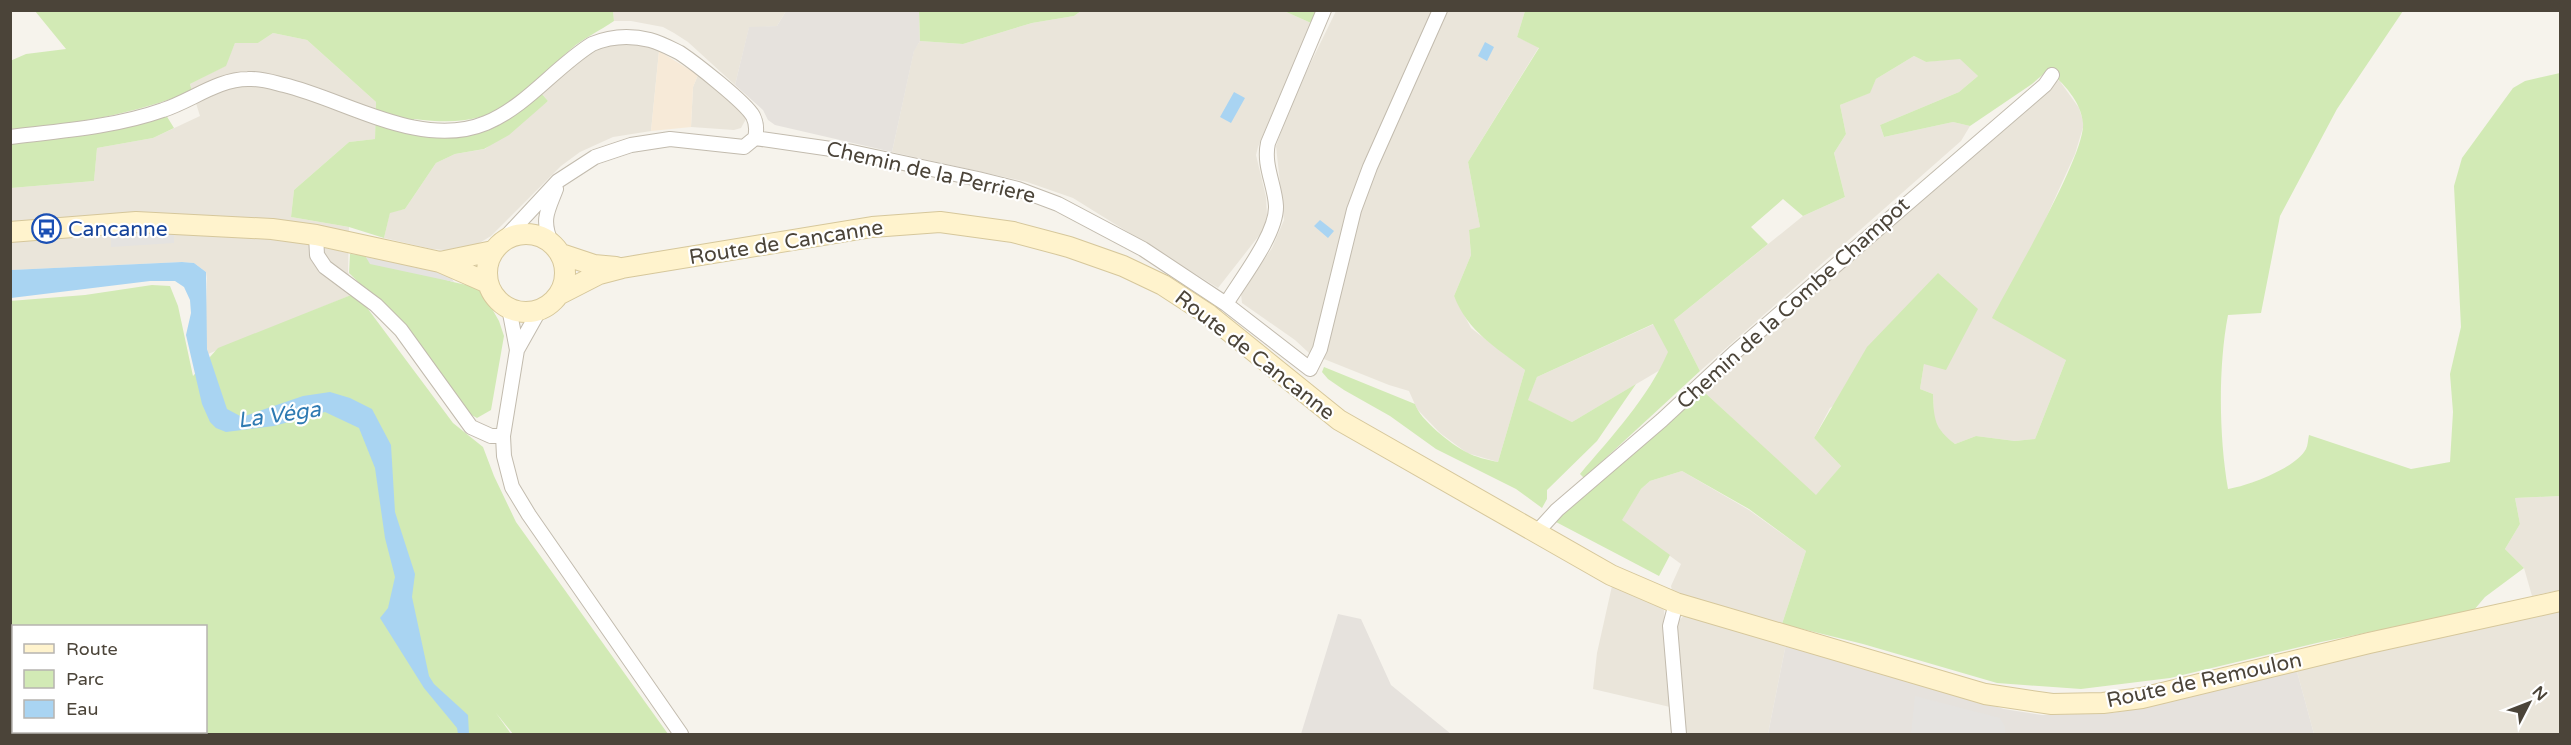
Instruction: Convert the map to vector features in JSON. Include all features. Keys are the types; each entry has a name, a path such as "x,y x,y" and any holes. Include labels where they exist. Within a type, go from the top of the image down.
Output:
{"main road":[{"path":"10,232 136,222 272,229 316,235 440,262 488,284 500,302 509,308 524,312 540,309 558,296 564,282 565,268 556,248 536,234 520,234 499,245 440,262"},
{"name":"Route de Cancanne","path":"558,296 599,274 622,268 872,227 940,222 1013,232 1069,247 1123,266 1163,285 1209,315 1340,420 1611,575 1676,603"},
{"path":"488,284 488,261 499,245"},
{"name":"Route de Cancanne","path":"556,248 594,265 622,268"},
{"name":"Route de Remoulon","path":"1676,603 1985,694 2052,704 2103,703 2142,698 2380,640 2560,601"}],"street":[{"path":"1226,304 1272,229 1276,206 1267,165 1268,143 1324,10"},
{"name":"Chemin de la Perriere","path":"755,138 831,147 978,179 1041,197 1117,233 1226,304 1310,369 1320,349 1346,238 1358,199 1440,10"},
{"path":"10,137 132,119 164,110 234,81 249,78 300,88 395,123 441,130 467,128 485,124 505,113 592,44 626,36 657,42 681,54 750,111 756,124 755,138 749,145 740,147 670,139 631,145 595,157 558,181 499,245"},
{"name":"Chemin de la Combe Champot","path":"1536,533 1557,510 1654,427 1823,274 2045,85 2052,75"},
{"path":"556,248 545,228 546,215 558,181"},
{"path":"316,235 317,255 325,267 376,305 401,330 471,427 491,436 503,436"},
{"path":"509,308 517,350 503,436 507,473 519,500 681,735"},
{"path":"517,350 540,309"},
{"path":"1676,603 1670,636 1679,735"}],"shaded area":[{"path":"613,11 786,11 777,26 749,28 735,85 688,42 674,33 663,27 631,21 614,21"},
{"path":"786,11 919,11 920,41 914,51 892,152 775,125 768,120 763,110 735,85 749,27 777,26"},
{"path":"1081,11 1284,11 1311,23 1256,155 1266,197 1265,228 1218,288 1073,198 1027,182 892,152 914,50 920,41 963,44 1032,23 1074,16"},
{"path":"1336,11 1525,11 1517,37 1539,47 1468,162 1480,227 1469,231 1471,255 1454,296 1471,328 1525,370 1498,462 1467,453 1440,433 1417,409 1409,391 1309,353 1295,340 1242,303 1241,294 1272,248 1284,220 1276,146 1293,99"},
{"path":"273,33 307,40 376,102 375,139 349,142 294,190 291,217 349,227 348,272 356,293 208,354 205,336 207,278 206,272 194,263 11,270 11,188 94,181 97,148 153,138 200,116 190,84 225,66 235,43 258,43"},
{"path":"605,43 639,43 659,51 651,131 613,137 580,152 561,166 491,236 476,245 455,251 432,249 384,238 390,212 405,209 436,163 455,154 485,149 548,101 541,93 577,60"},
{"path":"659,51 698,75 693,87 691,127 651,131"},
{"path":"1914,56 1926,62 1961,58 1978,76 1959,92 1880,125 1884,137 1953,122 1970,126 1961,141 1700,371 1674,320 1803,216 1845,197 1834,153 1846,134 1840,105 1869,93 1876,79"},
{"path":"698,75 740,108 746,119 741,128 734,130 691,127 693,87"},
{"path":"2059,80 2079,108 2084,124 2075,154 2046,218 2066,360 2035,439 2015,441 1976,436 1955,444 1942,434 1934,418 1933,394 1920,389 1924,364 1978,309 1830,408 1814,438 1841,466 1816,496 1703,391 1784,316 2018,112"},
{"path":"174,232 174,243 111,247 111,236"},
{"path":"361,249 445,269 454,282 370,264"},
{"path":"1654,324 1669,353 1660,370 1572,422 1527,400 1537,377"},
{"path":"1682,471 1749,510 1806,551 1782,624 1672,591 1671,586 1681,564 1621,520 1641,489 1650,481"},
{"path":"2560,496 2560,590 2532,596 2524,568 2505,549 2520,524 2515,498"},
{"path":"1612,586 1658,605 1664,610 1670,707 1593,689 1597,653"},
{"path":"2560,609 2560,734 2314,734 2296,668"},
{"path":"1338,614 1361,619 1391,685 1451,734 1301,734"},
{"path":"1685,615 1786,644 1768,734 1686,734 1676,647 1678,621"},
{"path":"10,644 12,645 12,733 102,734 11,734"},
{"path":"1786,644 2004,709 2042,715 2112,713 2147,707 2296,668 2314,734 1768,734"},
{"path":"1915,696 2000,718 2005,727 2005,734 1911,734"}],"green space":[{"path":"919,10 1081,11 1074,16 1032,23 963,44 920,41"},
{"path":"35,11 613,11 614,21 576,45 535,83 502,108 462,121 414,119 413,131 447,135 541,93 548,101 509,135 484,149 455,154 436,163 405,209 390,213 384,238 349,227 291,217 294,190 349,142 375,139 376,102 307,40 273,33 258,43 235,43 226,66 190,84 192,91 148,106 103,117 57,125 11,129 10,61 26,54 66,49"},
{"path":"1284,11 1316,11 1311,23"},
{"path":"1525,11 2403,11 2337,109 2280,216 2261,313 2228,315 2221,379 2221,402 2228,489 2259,480 2292,463 2306,449 2309,435 2411,469 2450,462 2453,412 2450,374 2461,327 2454,186 2462,158 2513,88 2525,81 2560,73 2560,496 2515,498 2520,524 2505,549 2524,568 2485,597 2474,610 2321,642 2170,678 2081,689 1997,683 1863,644 1782,624 1806,551 1749,509 1682,471 1650,481 1641,489 1622,520 1670,555 1659,576 1556,522 1555,517 1703,391 1816,495 1841,466 1814,438 1867,347 1938,273 1978,309 1946,370 1924,364 1920,389 1933,394 1935,417 1939,428 1955,444 1976,436 2015,441 2035,439 2066,360 1992,318 2073,162 2081,139 2083,123 2075,100 2048,70 2032,84 1970,126 1953,122 1884,137 1880,125 1959,92 1978,76 1960,59 1926,62 1914,56 1876,79 1870,93 1840,105 1846,134 1834,153 1845,197 1803,216 1783,199 1751,227 1768,244 1674,320 1700,371 1584,478 1580,474 1640,401 1668,352 1653,324 1537,377 1528,400 1572,422 1636,384 1597,441 1547,490 1547,499 1542,508 1516,489 1436,449 1390,416 1344,390 1322,372 1324,367 1415,404 1429,424 1452,443 1473,455 1498,462 1525,370 1475,329 1460,309 1454,296 1471,255 1469,230 1480,227 1468,162 1539,48 1517,37"},
{"path":"166,115 174,128 153,138 97,148 94,181 11,188 10,144 75,135"},
{"path":"350,254 364,255 480,288 499,321 504,336 491,410 477,418 468,413 403,326 349,273"},
{"path":"152,285 170,286 178,306 193,376 218,348 356,293 453,423 483,447 516,522 668,734 513,734 496,713 511,734 102,734 207,733 207,625 12,625 11,644 10,301 85,295"}],"water":[{"path":"1485,42 1494,47 1487,61 1478,56"},
{"path":"1234,92 1245,98 1231,123 1220,117"},
{"path":"1320,220 1334,231 1328,238 1314,226"},
{"name":"La Véga","path":"194,263 206,272 207,349 227,409 242,417 303,396 330,392 350,398 372,409 391,445 395,512 415,574 412,597 429,676 434,684 468,715 469,734 458,734 457,728 424,688 380,618 388,608 395,577 385,538 375,468 359,428 325,412 274,426 226,432 216,428 210,422 202,404 186,335 191,313 190,300 184,287 175,281 150,281 11,298 11,270"}],"place":[{"name":"Cancanne","path":"47,229"}]}
